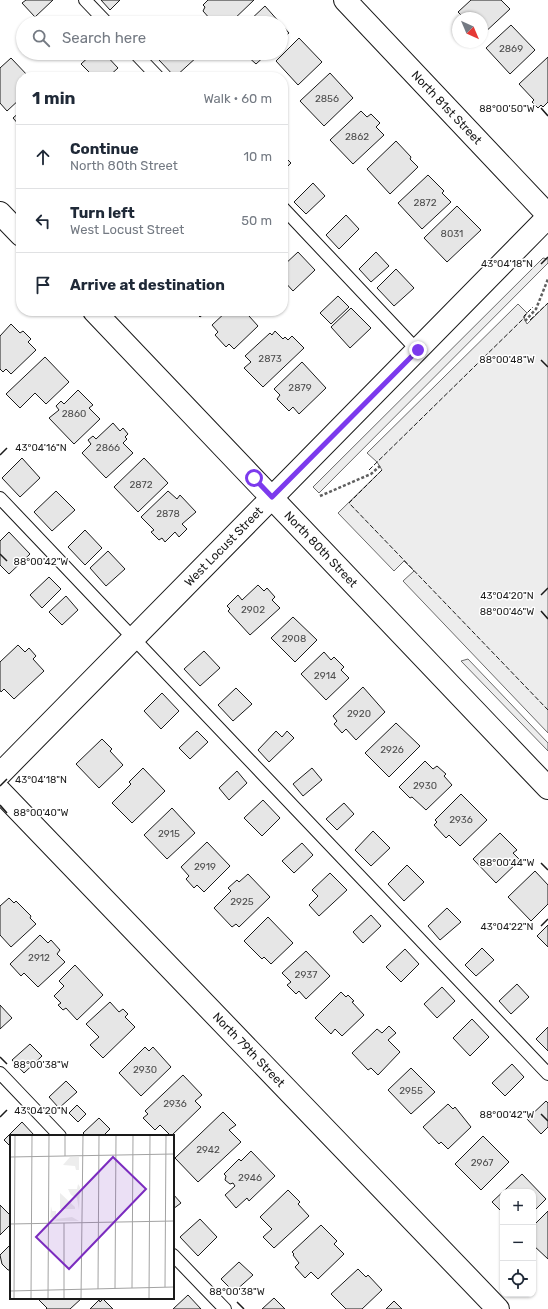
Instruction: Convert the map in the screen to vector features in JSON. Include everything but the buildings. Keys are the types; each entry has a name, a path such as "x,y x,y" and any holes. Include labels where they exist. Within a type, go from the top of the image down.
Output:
{"street":[{"name":"North 81st Street","path":"345,0 548,216"},
{"path":"0,213 16,230"},
{"name":"West Locust Street","path":"0,774 548,216"},
{"name":"North 80th Street","path":"99,316 548,788"},
{"name":"North 79th Street","path":"0,792 498,1309"}],"lane":[{"path":"85,0 100,16"},
{"path":"142,60 153,72"},
{"path":"288,213 418,350"},
{"path":"0,498 548,1074"},
{"path":"0,1073 59,1135"},
{"path":"174,1256 225,1309"}],"path":[{"path":"525,321 536,309 548,279"},
{"path":"320,496 371,474 380,466"}],"shaded area":[{"path":"543,258 548,259 548,263 319,493 313,487"},
{"path":"548,303 548,733 403,581 414,571 404,561 394,571 338,513 382,470 377,462 367,453 518,304 527,313 524,318 527,324"},
{"path":"468,659 548,743 548,751 461,661"}],"fence":[{"path":"530,320 548,303"},
{"path":"369,470 524,318 524,316 533,307"},
{"path":"382,470 349,503 548,710"}],"route":[{"path":"254,478 272,497 418,350"}]}
